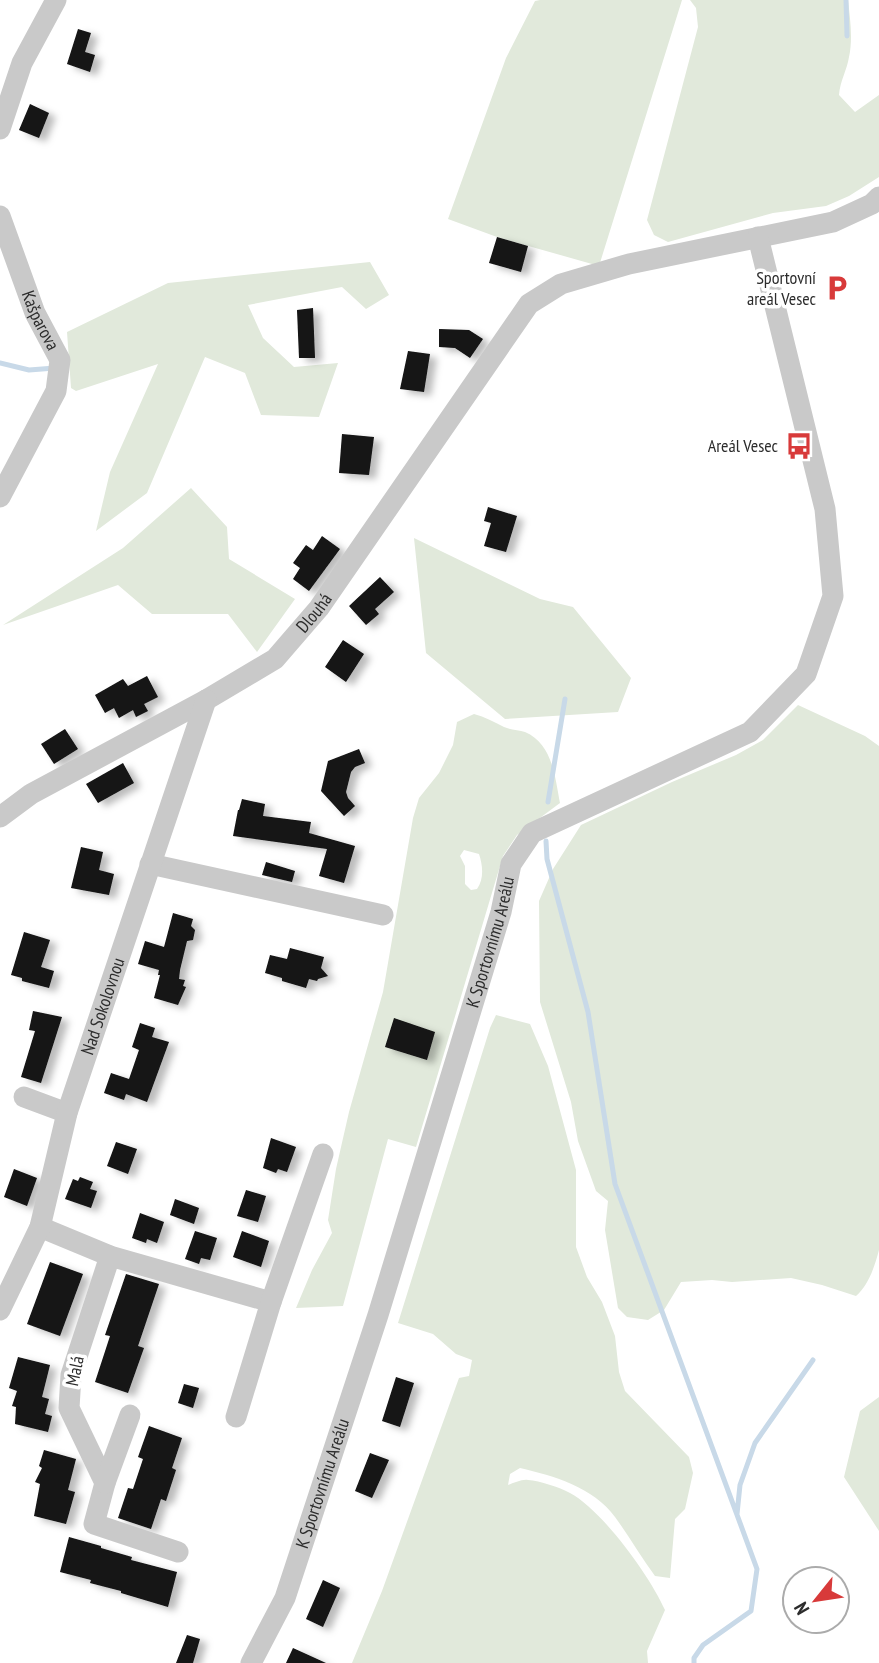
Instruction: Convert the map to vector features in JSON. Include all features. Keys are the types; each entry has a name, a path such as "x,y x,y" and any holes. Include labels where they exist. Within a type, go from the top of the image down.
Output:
{"street":[{"path":"0,129 22,63 57,0"},
{"path":"758,237 833,222 872,204 879,197"},
{"name":"Kašparova","path":"0,216 35,313 60,360 56,391 0,497"},
{"name":"Dlouhá","path":"0,817 31,794 206,700 275,659 319,608 529,304 561,284 629,264 758,237"},
{"name":"K Sportovnímu Areálu","path":"251,1663 285,1598 374,1328 501,912 511,864 532,833 750,732 806,674 820,635 833,596 825,509 758,237"},
{"name":"Nad Sokolovnou","path":"0,1310 40,1227 67,1113 206,700"},
{"path":"150,864 383,915"},
{"path":"24,1097 67,1113"},
{"path":"236,1417 271,1302 323,1154"},
{"path":"40,1227 110,1256 271,1302"},
{"name":"Malá","path":"105,1483 69,1408 71,1375 110,1256"},
{"path":"130,1416 105,1483 94,1524 178,1552"}],"shaded area":[{"path":"682,0 599,266 497,237 448,219 506,58 535,1"},
{"path":"690,0 848,0 850,50 839,95 855,112 879,95 879,177 849,196 826,206 773,213 668,242 654,235 647,220 698,27 696,8"},
{"path":"370,262 389,295 366,309 342,287 248,305 263,338 294,367 338,363 319,417 261,415 245,373 205,357 147,493 96,531 110,472 158,364 76,391 71,388 67,332 168,283"},
{"path":"191,488 227,527 229,559 295,599 257,652 228,614 152,614 118,585 3,625 123,548"},
{"path":"414,538 540,599 573,607 631,678 618,712 505,719 426,653"},
{"path":"798,705 865,736 879,746 879,1250 868,1281 856,1296 791,1278 681,1282 664,1310 648,1320 627,1317 618,1308 605,1230 608,1201 596,1191 578,1141 571,1102 540,1002 539,901 553,869 581,825 736,755 763,740"},
{"path":"474,714 534,737 542,745 551,763 560,803 517,835 503,856 416,1147 388,1139 343,1306 296,1308 332,1233 328,1220 336,1169 383,992 413,818 419,798 439,773 453,745 457,722","holes":["464,850 479,854 482,877 477,889 471,890 465,884 465,866 460,856"]},
{"path":"496,1015 530,1024 548,1066 576,1170 576,1247 615,1336 619,1372 625,1391 689,1457 693,1473 685,1509 675,1519 670,1578 655,1576 615,1517 584,1490 559,1479 520,1468 510,1474 508,1485 523,1480 533,1481 570,1493 596,1514 624,1545 665,1610 647,1651 648,1663 352,1663 382,1591 459,1378 469,1376 472,1360 456,1354 433,1334 398,1323"},
{"path":"879,1397 879,1531 844,1477 860,1411"}],"building":[{"path":"78,29 91,33 85,52 95,55 90,72 67,64"},
{"path":"30,104 49,113 39,138 19,130"},
{"path":"497,237 528,246 521,272 489,263"},
{"path":"313,308 315,358 299,358 297,310"},
{"path":"439,329 469,330 483,339 470,358 455,348 439,347"},
{"path":"408,351 430,354 424,392 400,389"},
{"path":"342,434 374,437 369,475 339,473"},
{"path":"488,507 517,516 506,552 484,546 491,523 484,521"},
{"path":"322,536 340,549 309,591 293,579 300,568 293,563 306,545 313,550"},
{"path":"380,577 394,592 375,609 379,614 366,625 349,606"},
{"path":"343,640 364,654 346,682 325,667"},
{"path":"147,676 158,697 144,704 148,711 136,717 133,710 119,718 114,708 105,713 95,695 123,679 128,686"},
{"path":"65,729 78,749 54,764 41,744"},
{"path":"359,749 365,763 351,772 346,792 355,806 344,816 321,791 328,761"},
{"path":"123,763 134,783 98,803 86,784"},
{"path":"242,799 265,804 263,816 311,822 309,833 355,846 344,883 319,876 327,849 233,836"},
{"path":"81,847 103,852 99,870 114,874 109,895 71,888"},
{"path":"266,862 295,871 292,882 262,875"},
{"path":"173,913 193,919 191,926 195,930 193,940 187,941 180,970 179,979 185,980 183,986 186,987 178,1005 154,998 159,970 138,964 145,941 164,947"},
{"path":"24,932 50,940 41,967 54,971 49,988 22,981 22,978 11,975"},
{"path":"290,948 324,957 321,968 328,976 317,981 309,979 306,988 265,973 270,955 287,959"},
{"path":"33,1011 62,1017 41,1083 21,1077 35,1031 29,1030"},
{"path":"394,1018 435,1032 427,1060 385,1047"},
{"path":"140,1023 155,1028 152,1037 169,1042 147,1102 126,1094 124,1100 104,1093 111,1073 129,1079 139,1050 132,1047"},
{"path":"271,1138 296,1147 287,1172 278,1169 276,1173 263,1168"},
{"path":"116,1142 137,1149 128,1174 107,1166"},
{"path":"14,1169 37,1178 27,1206 4,1197"},
{"path":"80,1177 93,1182 90,1189 97,1191 91,1208 65,1199 73,1179 78,1181"},
{"path":"246,1190 266,1196 258,1222 237,1216"},
{"path":"175,1199 199,1208 194,1224 170,1215"},
{"path":"140,1213 164,1222 157,1243 147,1239 146,1243 132,1238"},
{"path":"195,1231 217,1238 210,1260 201,1258 199,1264 185,1259"},
{"path":"242,1231 269,1241 261,1267 233,1257"},
{"path":"50,1262 83,1274 60,1336 27,1324"},
{"path":"126,1274 159,1284 138,1346 144,1348 128,1393 95,1382 110,1336 105,1335"},
{"path":"18,1357 50,1365 42,1397 49,1399 45,1414 52,1416 48,1432 15,1424 16,1407 12,1406 17,1391 9,1388"},
{"path":"396,1377 414,1383 400,1427 382,1421"},
{"path":"184,1384 199,1388 193,1408 178,1403"},
{"path":"149,1426 182,1438 172,1468 176,1470 166,1501 161,1499 151,1529 118,1518 128,1488 133,1489 143,1459 138,1457"},
{"path":"44,1450 76,1459 68,1490 75,1492 66,1524 34,1516 40,1484 35,1482 42,1468 39,1466"},
{"path":"370,1453 389,1460 372,1498 355,1491"},
{"path":"69,1537 132,1557 131,1560 177,1572 168,1607 60,1572"},
{"path":"323,1580 340,1588 323,1627 306,1619"},
{"path":"187,1635 200,1639 193,1663 176,1663"},
{"path":"293,1648 326,1663 286,1663"}],"waterway":[{"path":"846,0 847,36"},
{"path":"0,363 29,370 55,368"},
{"path":"548,802 565,699"},
{"path":"546,841 547,859 588,1012 615,1184 757,1569 751,1611 703,1645 694,1658 694,1663"},
{"path":"737,1514 740,1485 755,1443 813,1360"}],"place":[{"name":"Sportovní areál Vesec","path":"837,288"},
{"name":"Areál Vesec","path":"799,446"}]}
